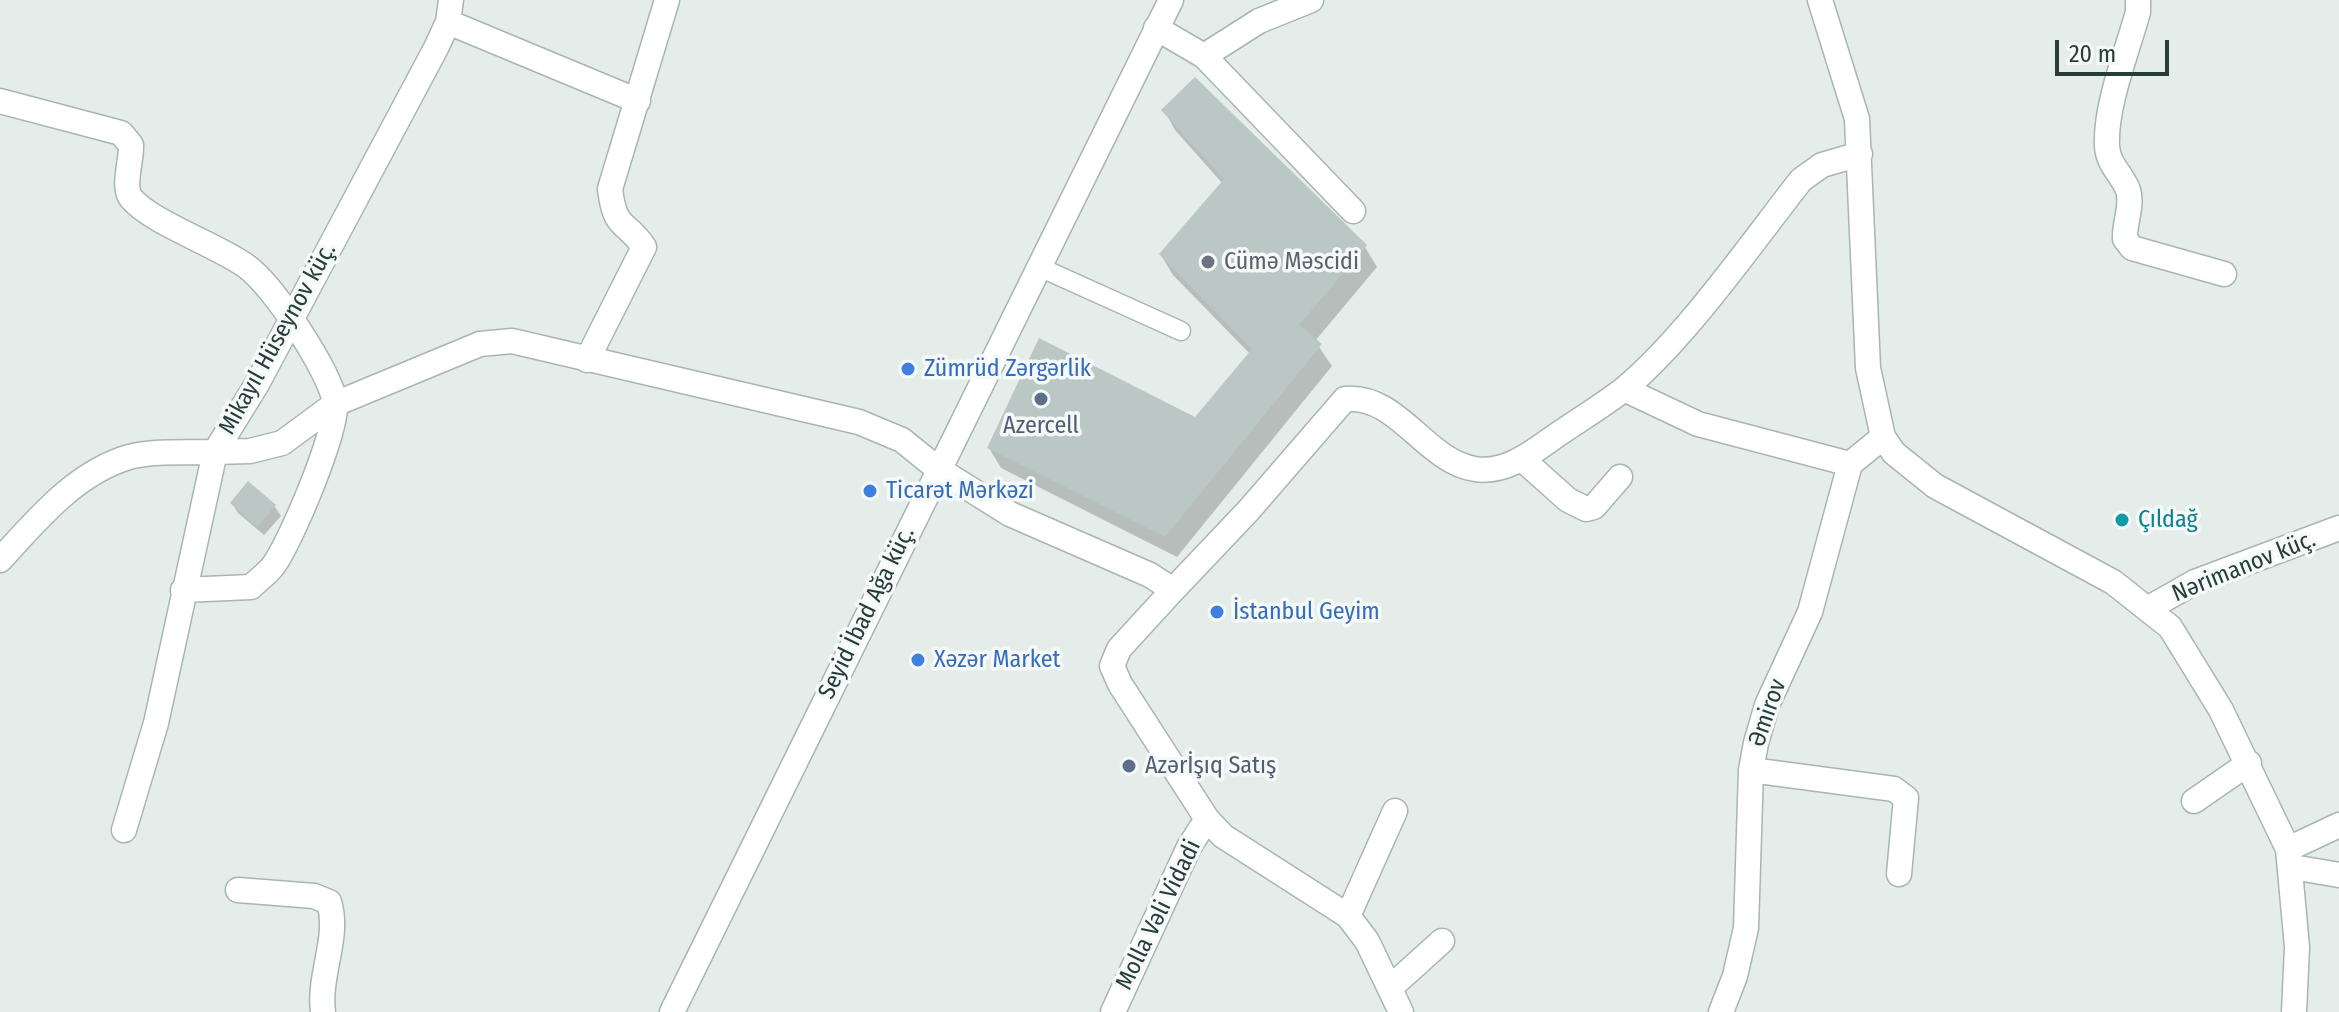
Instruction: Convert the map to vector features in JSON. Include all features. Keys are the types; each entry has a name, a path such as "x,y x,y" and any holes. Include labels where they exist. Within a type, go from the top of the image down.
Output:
{"street":[{"path":"587,360 644,247 620,226 610,189 667,0"},
{"name":"Seyid İbad Ağa küç.","path":"672,1012 1037,266 1171,0"},
{"path":"1204,56 1259,21 1311,0"},
{"path":"1820,0 1852,97 1860,154 1868,368 1883,437 1894,453 1935,486 2113,582 2170,627 2249,763 2290,858 2297,947 2294,1012"},
{"path":"2138,0 2107,129 2107,150 2113,170 2127,188 2130,203 2125,239 2132,248 2224,274"},
{"path":"450,11 638,101"},
{"name":"Mikayıl Hüseynov küç.","path":"0,560 50,506 90,475 130,457 215,452 257,384 450,11"},
{"path":"1156,28 1204,56 1353,211"},
{"path":"0,101 121,133 131,145 127,190 131,199 148,212 217,246 250,268 291,318 323,370 335,404 319,469 274,565 251,587 183,590"},
{"path":"1401,1012 1367,941 1348,916 1323,897 1251,857 1223,836 1207,819 1112,666 1119,649 1248,511 1345,399 1364,397 1382,407 1457,464 1477,470 1498,469 1522,459 1624,389 1703,303 1801,180 1822,165 1860,154"},
{"path":"124,830 156,723 215,452 250,451 282,443 335,404 480,344 512,341 859,422 902,440 938,469 1010,514 1140,570 1173,590"},
{"path":"1624,389 1698,424 1850,464 1883,437"},
{"path":"1522,459 1568,500 1586,509 1594,507 1620,477"},
{"name":"Əmirov","path":"1721,1012 1735,976 1746,928 1751,770 1767,705 1810,612 1850,464"},
{"name":"Nərimanov küç.","path":"2149,608 2195,582 2339,528"},
{"path":"2194,801 2249,763"},
{"path":"1751,770 1894,789 1906,798 1899,874"},
{"path":"1348,916 1395,811"},
{"name":"Molla Vəli Vidadi","path":"1113,1012 1189,847 1207,819"},
{"path":"2290,858 2339,825"},
{"path":"2290,858 2339,875"},
{"path":"238,890 314,896 329,902 334,917 321,994 323,1012"},
{"path":"1390,988 1442,941"}],"lane":[{"path":"1037,266 1181,331"}],"building":[{"path":"1195,77 1367,245 1299,325 1322,344 1165,537 987,448 1039,338 1195,417 1252,349 1159,254 1224,179 1161,110"},
{"path":"248,481 276,505 257,527 230,503"}],"place":[{"name":"Cümə Məscidi","path":"1208,262"},
{"name":"Zümrüd Zərgərlik","path":"908,369"},
{"name":"Azercell","path":"1041,399"},
{"name":"Ticarət Mərkəzi","path":"870,491"},
{"name":"Çıldağ","path":"2122,520"},
{"name":"İstanbul Geyim","path":"1217,612"},
{"name":"Xəzər Market","path":"918,660"},
{"name":"Azərİşıq Satış","path":"1129,766"}]}
